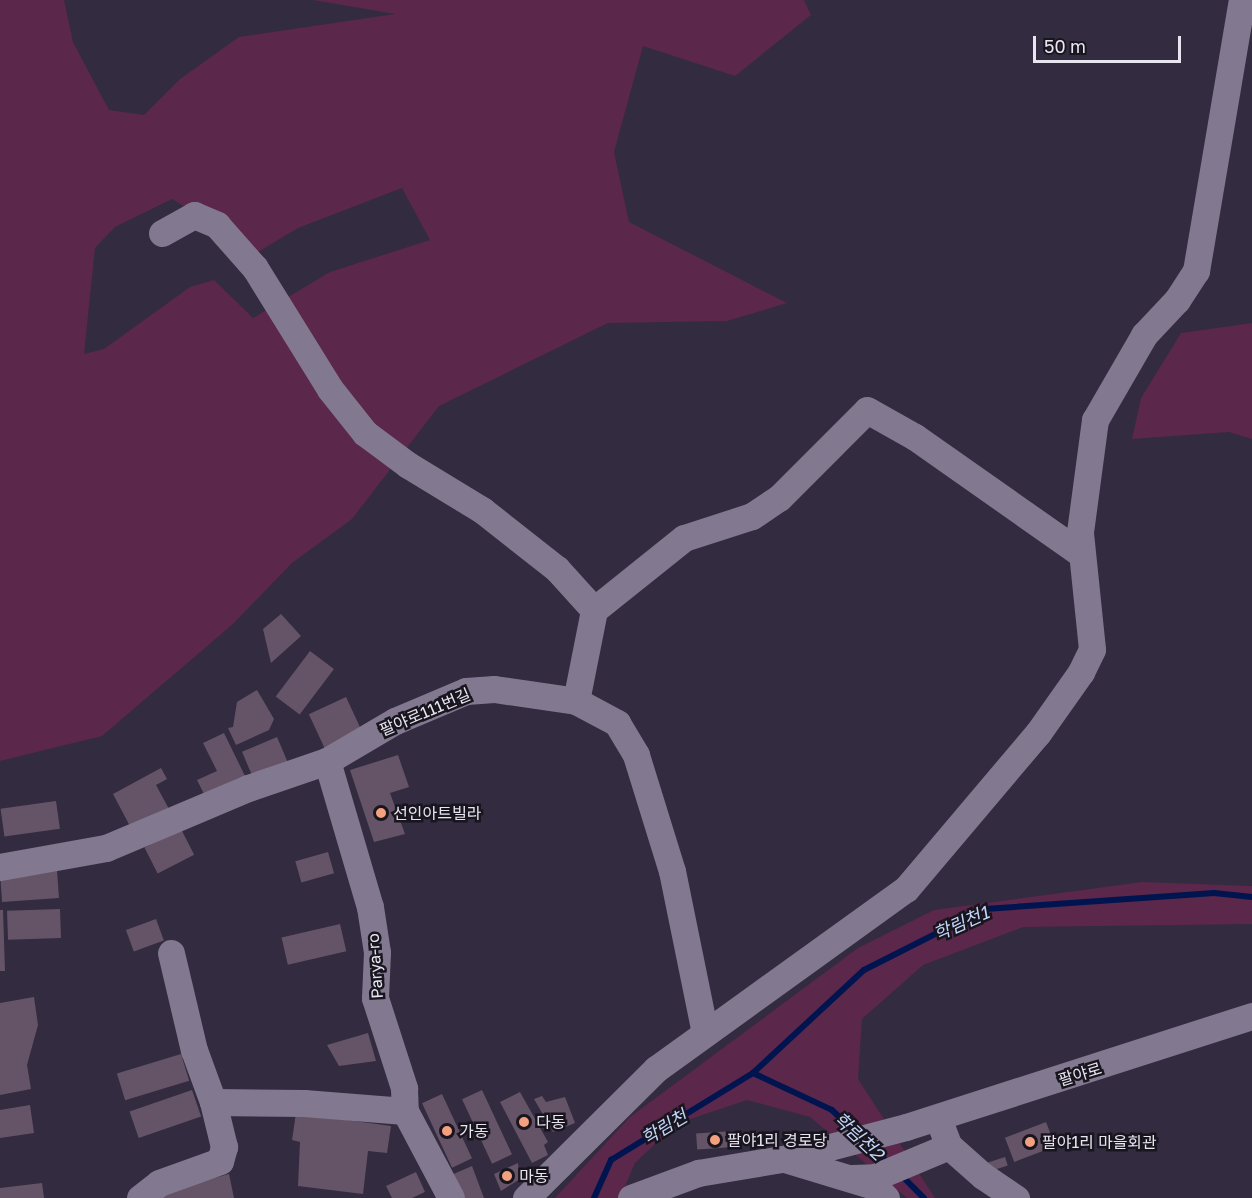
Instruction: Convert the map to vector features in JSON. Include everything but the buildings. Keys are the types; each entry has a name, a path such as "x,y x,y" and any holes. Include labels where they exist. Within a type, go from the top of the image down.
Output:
{"street":[{"path":"526,1198 656,1069 906,889 1038,733 1081,672 1092,649 1080,553 1095,420 1144,335 1177,300 1196,271 1242,0"},
{"path":"162,233 194,215 217,225 255,268 330,389 365,432 408,465 482,510 557,569 594,610"},
{"path":"576,701 594,610 684,538 752,516 779,498 867,410 915,437 1080,553"},
{"name":"팔야로111번길","path":"0,867 106,848 248,788 327,761 395,721 466,691 495,689 576,701 617,723 636,755 672,871 705,1033"},
{"name":"Parya-ro","path":"327,761 370,907 376,952 375,998 404,1088 405,1111 451,1198"},
{"path":"140,1198 159,1183 220,1161 224,1147 213,1102 194,1050 171,953"},
{"name":"팔야로","path":"631,1198 685,1177 785,1159 938,1118 1252,1016"},
{"path":"213,1102 242,1106 304,1103 405,1111"},
{"path":"938,1118 941,1150"},
{"path":"785,1159 881,1188 941,1150"},
{"path":"941,1150 1016,1198"}],"shaded area":[{"path":"0,0 64,0 73,42 109,110 144,115 180,79 239,37 395,14 313,0 804,0 811,15 735,76 643,46 614,152 629,222 787,303 727,321 608,323 439,406 352,519 292,563 233,624 102,736 0,761","holes":["402,188 430,240 330,272 253,318 214,280 190,287 104,349 84,354 95,248 115,227 172,199 258,252 298,228"]},
{"path":"1252,323 1252,439 1229,432 1132,439 1141,398 1181,333"},
{"path":"1142,882 1252,886 1252,924 1023,927 923,965 862,1019 858,1079 935,1198 907,1198 810,1117 747,1100 676,1124 635,1163 620,1198 555,1198 630,1117 858,948 934,910"}],"waterway":[{"name":"학림천1","path":"594,1198 611,1160 753,1073 864,970 985,909 1214,893 1252,897"},
{"name":"학림천2","path":"753,1073 832,1110 855,1132"},
{"name":"학림천2","path":"869,1145 888,1163"},
{"name":"학림천2","path":"900,1174 924,1198"}],"place":[{"name":"선인아트빌라","path":"381,813"},
{"name":"다동","path":"524,1122"},
{"name":"가동","path":"447,1131"},
{"name":"팔야1리 경로당","path":"715,1140"},
{"name":"팔야1리 마을회관","path":"1030,1142"},
{"name":"마동","path":"507,1176"}],"water label":[{"name":"학림천","path":"664,1127"}]}
